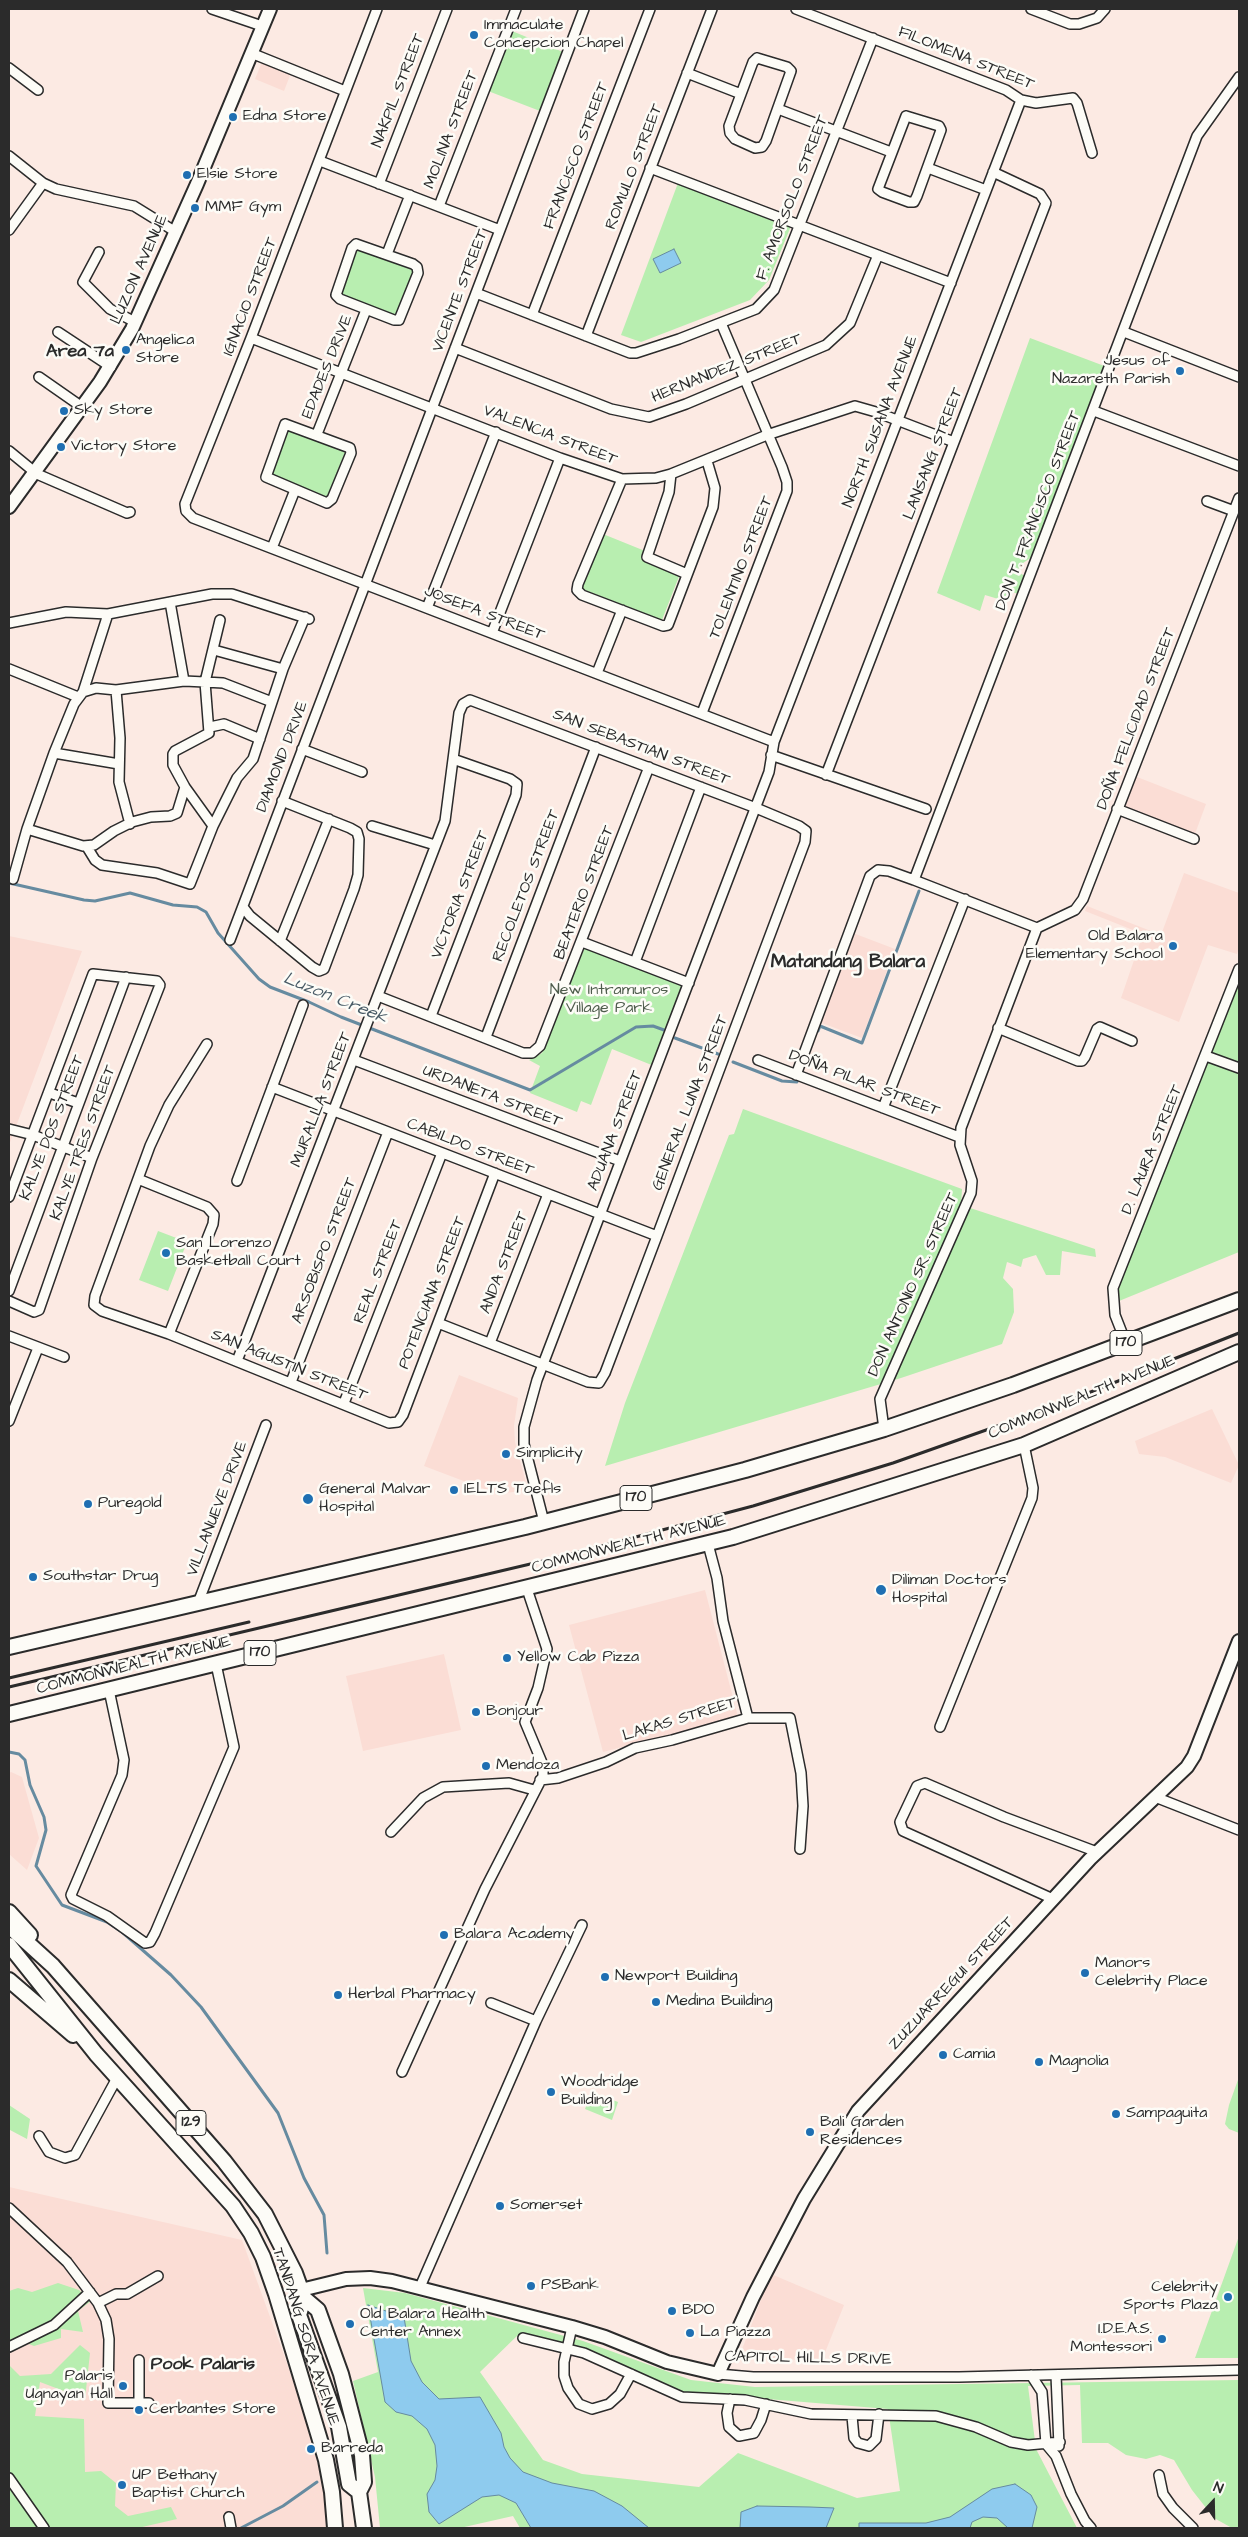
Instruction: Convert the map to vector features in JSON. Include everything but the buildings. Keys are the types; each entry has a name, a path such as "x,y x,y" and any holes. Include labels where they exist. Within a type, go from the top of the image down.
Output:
{"main road":[{"name":"COMMONWEALTH AVENUE","path":"9,1647 544,1522 745,1470 884,1429 1126,1343 1239,1300"},
{"name":"COMMONWEALTH AVENUE","path":"9,1714 708,1544 1024,1445 1239,1352"},
{"path":"9,1912 53,1966"},
{"name":"TANDANG SORA AVENUE","path":"9,1926 53,1966 250,2192 277,2235 303,2294 318,2310 345,2387 362,2456 364,2482 359,2492 364,2528"},
{"name":"TANDANG SORA AVENUE","path":"9,1945 96,2054 233,2206 259,2247 276,2294 326,2460 332,2492 335,2528"},
{"path":"9,1960 43,1988"},
{"path":"9,1980 96,2054"},
{"name":"TANDANG SORA AVENUE","path":"303,2294 299,2315 339,2427 350,2484 359,2492"}],"street":[{"path":"212,9 262,26"},
{"name":"LUZON AVENUE","path":"9,507 110,367 135,322 176,232 270,9"},
{"name":"IGNACIO STREET","path":"186,511 186,504 252,338 377,9"},
{"name":"NAKPIL STREET","path":"379,184 447,9"},
{"name":"MOLINA STREET","path":"439,206 516,9"},
{"name":"VICENTE STREET","path":"365,584 584,9"},
{"name":"FRANCISCO STREET","path":"532,315 650,9"},
{"name":"ROMULO STREET","path":"586,336 712,9"},
{"name":"FILOMENA STREET","path":"796,9 1006,90 1021,100 1036,103 1073,98 1078,103 1092,153"},
{"path":"1031,9 1070,24 1097,18 1105,9"},
{"name":"F. AMORSOLO STREET","path":"476,293 623,351 636,353 756,309 774,290 873,38"},
{"path":"251,53 345,91"},
{"path":"757,58 787,67 791,71 778,109 762,147 755,148 734,139 730,133 729,126 753,62 757,58"},
{"path":"9,68 38,90"},
{"path":"687,72 741,94"},
{"name":"DON T. FRANCISCO STREET","path":"914,880 1197,136 1239,77"},
{"name":"NORTH SUSANA AVENUE","path":"771,755 774,742 1021,100"},
{"path":"778,109 836,129 891,152"},
{"path":"906,116 938,126 942,130 928,168 914,202 909,202 878,189 878,184 906,116"},
{"path":"9,156 43,183 68,193 134,206 176,232"},
{"path":"320,161 500,230"},
{"path":"650,168 951,282"},
{"path":"928,168 986,190"},
{"name":"LANSANG STREET","path":"826,775 1046,203 1040,194 993,172"},
{"path":"9,230 43,183"},
{"path":"387,254 410,195"},
{"name":"EDADES DRIVE","path":"356,244 387,254 417,267 418,273 399,320 366,310 340,299 336,295 336,290 356,244"},
{"path":"99,252 83,282 110,309 135,322"},
{"name":"HERNANDEZ STREET","path":"455,348 629,414 648,416 686,404 744,380 826,345 839,336 850,324 878,255"},
{"name":"EDADES DRIVE","path":"317,434 366,310"},
{"name":"TOLENTINO STREET","path":"702,713 787,491 787,482 721,323"},
{"path":"58,332 110,367"},
{"path":"1124,332 1239,376"},
{"name":"VALENCIA STREET","path":"252,338 560,458 622,479 656,478 671,474 707,461 767,435 824,414 854,406 898,420 954,442"},
{"path":"39,377 82,407"},
{"path":"1094,411 1239,466"},
{"name":"EDADES DRIVE","path":"288,424 317,434 347,445 351,453 332,499 327,503 266,476 283,426 288,424"},
{"path":"427,608 496,432"},
{"path":"9,451 33,472 127,513 130,512"},
{"path":"492,633 560,458"},
{"path":"622,479 577,590 582,595 664,626 668,625 713,507 715,488 707,461"},
{"path":"671,474 669,492 647,556 687,574"},
{"path":"272,548 295,490"},
{"name":"DOÑA FELICIDAD STREET","path":"1037,928 1079,907 1239,498"},
{"path":"1206,501 1234,511"},
{"name":"JOSEFA STREET","path":"186,511 193,518 774,742"},
{"name":"DIAMOND DRIVE","path":"230,940 365,584"},
{"path":"9,623 66,612 108,614 198,596 232,594 308,618 283,670 253,759 243,769 213,826 190,884 157,873 102,865 95,860 87,847"},
{"path":"170,602 184,681"},
{"path":"598,673 622,610"},
{"path":"13,879 27,829 54,753 80,695 108,614"},
{"path":"213,826 185,787 173,765 175,751 205,737 209,733 206,682 220,620"},
{"path":"214,650 283,670"},
{"path":"9,669 80,695 96,688 116,690 184,681 223,683 272,702"},
{"path":"116,690 120,738 119,782 130,824"},
{"name":"SAN SEBASTIAN STREET","path":"463,704 470,700 481,703 649,768 701,786 799,826 806,831"},
{"name":"MURALLA STREET","path":"237,1361 354,1060 448,810 459,712 463,704"},
{"path":"210,727 224,724 260,739"},
{"name":"RECOLETOS STREET","path":"486,1037 596,747"},
{"path":"302,748 362,772"},
{"path":"54,753 119,764"},
{"path":"771,755 926,809"},
{"name":"ADUANA STREET","path":"544,1522 524,1444 527,1408 756,808 769,772 771,755"},
{"name":"VICTORIA STREET","path":"431,1016 516,794 517,784 510,779 453,759"},
{"name":"BEATERIO STREET","path":"486,1037 523,1052 532,1053 540,1046 649,768"},
{"path":"635,962 701,786"},
{"path":"27,829 87,847 94,845 114,831 130,824 177,813 185,787"},
{"path":"243,907 280,941 319,970 324,969 358,875 359,839 357,832 282,800"},
{"path":"1117,809 1194,839"},
{"path":"280,941 329,819"},
{"path":"372,826 435,845"},
{"name":"GENERAL LUNA STREET","path":"543,1364 588,1382 599,1383 605,1373 805,842 806,831"},
{"path":"796,1075 870,876 878,870 914,880 1037,928 959,1136"},
{"path":"883,1108 965,900"},
{"path":"582,942 688,983"},
{"name":"D. LAURA STREET","path":"1126,1343 1115,1316 1114,1288 1239,969"},
{"path":"9,1197 50,1093 93,974 126,977"},
{"name":"KALYE TRES STREET","path":"9,1301 37,1312 92,1158 160,985 157,981 126,977"},
{"name":"KALYE DOS STREET","path":"9,1291 61,1146 126,977"},
{"path":"378,996 486,1037"},
{"path":"237,1181 303,1006"},
{"path":"998,1028 1082,1061 1096,1029 1100,1028 1132,1041"},
{"path":"169,1334 213,1224 214,1215 207,1207 138,1179 165,1113 207,1044"},
{"path":"1206,1056 1239,1068"},
{"name":"URDANETA STREET","path":"354,1060 620,1161"},
{"name":"DOÑA PILAR STREET","path":"758,1060 959,1136"},
{"name":"CABILDO STREET","path":"272,1087 657,1236"},
{"path":"50,1093 78,1104"},
{"path":"9,1129 33,1135 92,1158"},
{"name":"ARSOBISPO STREET","path":"291,1382 388,1132"},
{"name":"DON ANTONIO SR. STREET","path":"884,1429 880,1400 971,1193 972,1181 959,1136"},
{"name":"REAL STREET","path":"344,1403 442,1153"},
{"name":"POTENCIANA STREET","path":"398,1422 404,1415 495,1174"},
{"name":"SAN AGUSTIN STREET","path":"138,1179 95,1296 94,1305 102,1311 169,1334 344,1403 389,1423 398,1422"},
{"name":"ANDA STREET","path":"490,1343 548,1194"},
{"path":"438,1323 543,1364"},
{"path":"9,1336 64,1357"},
{"path":"9,1421 12,1402 38,1348"},
{"name":"VILLANUEVE DRIVE","path":"198,1603 266,1425"},
{"path":"940,1727 1032,1498 1024,1445"},
{"name":"LAKAS STREET","path":"540,1780 558,1778 606,1762 635,1748 672,1740 748,1718 723,1621 717,1578 708,1544"},
{"path":"402,2072 485,1889 540,1780 543,1765 525,1722 538,1688 546,1649 527,1588"},
{"name":"ZUZUARREGUI STREET","path":"718,2374 754,2297 804,2199 858,2111 1097,1852 1186,1767 1194,1756 1239,1641"},
{"path":"109,1690 124,1760 122,1775 71,1895 73,1900 107,1916 145,1943 150,1942 234,1747 216,1664"},
{"path":"748,1718 790,1718 801,1773 803,1806 800,1849"},
{"path":"390,1832 423,1798 443,1787 509,1783 534,1790"},
{"path":"1053,1899 903,1831 900,1822 917,1786 925,1783 1097,1852"},
{"path":"1155,1797 1239,1830"},
{"path":"420,2287 536,2021 582,1925"},
{"path":"491,2003 536,2021"},
{"path":"39,2136 49,2152 65,2158 75,2155 117,2078"},
{"path":"9,2208 67,2262 98,2303 106,2320 109,2339 108,2403 144,2403 139,2360"},
{"path":"98,2303 116,2294 127,2294 158,2276"},
{"name":"CAPITOL HILLS DRIVE","path":"303,2294 346,2279 370,2278 420,2287 572,2327 605,2337 675,2364 718,2374 753,2377 1056,2375 1239,2370"},
{"path":"9,2347 54,2325 90,2292"},
{"path":"572,2327 566,2349 564,2376 568,2388 579,2404 587,2408 601,2407 616,2399 631,2374"},
{"path":"523,2338 584,2354 682,2397 730,2398 766,2404 795,2412 852,2416 879,2414 936,2416 976,2427 1011,2442 1028,2445 1060,2442"},
{"path":"1031,2375 1042,2392 1046,2444 1056,2456 1071,2494 1085,2521 1091,2528"},
{"path":"1056,2375 1060,2442 1056,2456"},
{"path":"730,2398 727,2413 729,2427 738,2436 754,2433 762,2420 766,2404"},
{"path":"852,2416 854,2438 858,2443 868,2446 876,2438 879,2414"},
{"path":"1159,2476 1163,2494 1173,2508 1194,2528"},
{"path":"9,2478 44,2528"},
{"path":"229,2517 231,2528"}],"shaded area":[{"path":"262,62 291,73 284,91 255,79"},
{"path":"1132,775 1206,804 1192,842 1117,814"},
{"name":"Old Balara Elementary School","path":"1184,873 1239,893 1239,948 1237,954 1208,945 1179,1022 1121,998 1143,934 1085,911 1087,906 1161,935"},
{"path":"853,933 895,949 862,1038 819,1022"},
{"path":"9,936 82,951 9,1145"},
{"path":"459,1375 518,1398 514,1426 515,1442 528,1490 498,1494 424,1466"},
{"path":"1212,1409 1239,1465 1231,1483 1165,1457 1139,1454 1135,1441"},
{"path":"705,1590 738,1717 603,1752 569,1625"},
{"path":"444,1654 461,1730 363,1751 346,1676"},
{"path":"11,1772 22,1777 39,1838 27,1870 9,1854 9,1773"},
{"path":"9,2187 242,2240 292,2377 316,2456 326,2501 328,2528 9,2528"},
{"path":"771,2274 844,2305 822,2360 743,2359 741,2352"}],"green space":[{"path":"512,31 563,52 540,111 488,91"},
{"path":"678,183 791,226 769,280 750,300 641,342 621,335"},
{"path":"358,249 415,271 397,317 340,295"},
{"path":"1030,338 1107,367 1032,557 1020,565 1018,572 1025,576 1019,594 1009,591 1005,601 985,595 980,611 937,593"},
{"path":"287,426 346,450 327,497 268,473"},
{"path":"603,534 645,551 642,559 680,574 662,620 582,589"},
{"name":"New Intramuros Village Park","path":"585,947 684,985 654,1066 612,1049 591,1105 581,1101 577,1112 530,1093 540,1066 529,1060 542,1053"},
{"path":"1239,979 1239,1252 1119,1301 1116,1290"},
{"path":"743,1109 962,1189 961,1205 1095,1249 1096,1257 1062,1251 1060,1275 1046,1275 1036,1255 1023,1259 1021,1267 1007,1262 1003,1278 1013,1289 1014,1312 1002,1344 901,1378 605,1466 625,1403 729,1135 734,1134"},
{"name":"San Lorenzo Basketball Court","path":"158,1231 187,1242 168,1291 139,1280"},
{"path":"1239,2077 1239,2133 1229,2129 1225,2124 1229,2105"},
{"path":"592,2092 618,2102 612,2120 585,2109"},
{"path":"9,2105 30,2119 27,2139 10,2130 9,2132"},
{"name":"Celebrity Sports Plaza","path":"1239,2236 1239,2358 1195,2358"},
{"path":"58,2283 79,2290 91,2301 78,2311 83,2332 61,2329 61,2338 34,2346 13,2338 9,2345 9,2291 18,2288 32,2292"},
{"path":"363,2288 405,2293 583,2341 691,2380 755,2387 1239,2380 1239,2528 1232,2528 1214,2518 1192,2490 1174,2460 1160,2455 1146,2459 1126,2455 1108,2443 1082,2443 1080,2385 1028,2386 1036,2449 1077,2528 520,2528 513,2516 460,2528 380,2528 375,2477 353,2381 378,2372","holes":["519,2334 598,2355 683,2392 888,2409 900,2491 857,2498 738,2453 699,2487 582,2474 543,2460 480,2372"]},
{"path":"80,2345 90,2353 85,2399 40,2382 35,2416 84,2419 85,2472 101,2471 116,2483 115,2506 128,2516 171,2507 177,2519 138,2528 9,2528 9,2365 20,2376 51,2374"}],"water":[{"path":"674,249 681,263 660,273 653,259"},
{"path":"368,2305 404,2317 411,2361 422,2382 439,2399 480,2397 501,2433 504,2447 510,2458 523,2472 552,2483 594,2491 622,2506 649,2528 531,2528 516,2503 499,2495 482,2497 439,2524 429,2512 427,2494 435,2480 437,2466 435,2445 427,2429 412,2416 396,2412 385,2402"},
{"path":"1015,2484 1031,2495 1037,2507 1032,2528 1008,2528 997,2518 983,2517 972,2522 970,2528 859,2528 859,2523 926,2523 950,2517 992,2489"},
{"path":"757,2506 834,2508 826,2528 740,2528 741,2512"}],"waterway":[{"name":"Luzon Creek","path":"9,883 84,900 95,901 130,893 173,905 197,907 206,912 218,933 259,979 270,987 341,1017 530,1090 636,1027 653,1026 664,1030"},
{"name":"Luzon Creek","path":"818,1031 820,1026 862,1043 919,891"},
{"name":"Luzon Creek","path":"675,1038 718,1054"},
{"name":"Luzon Creek","path":"733,1062 782,1081 797,1082"},
{"path":"9,1752 19,1754 25,1760 30,1785 44,1817 46,1830 36,1866 62,1905 107,1922 122,1932 171,1975 201,2007 278,2113 304,2178 324,2215 327,2253"},
{"path":"241,2528 283,2506 317,2482"}],"railway":[{"path":"9,1687 560,1557 753,1506 893,1463 1068,1401 1239,1333"},
{"path":"9,1678 249,1622"}],"place":[{"name":"Immaculate Concepcion Chapel","path":"474,35"},
{"name":"Edna Store","path":"233,117"},
{"name":"Elsie Store","path":"187,175"},
{"name":"MMF Gym","path":"195,208"},
{"name":"Angelica Store","path":"126,350"},
{"name":"Jesus of Nazareth Parish","path":"1180,371"},
{"name":"Sky Store","path":"64,411"},
{"name":"Victory Store","path":"61,447"},
{"name":"Old Balara Elementary School","path":"1173,946"},
{"name":"San Lorenzo Basketball Court","path":"166,1253"},
{"name":"Simplicity","path":"506,1454"},
{"name":"IELTS Toefls","path":"454,1490"},
{"name":"General Malvar Hospital","path":"308,1499"},
{"name":"Puregold","path":"88,1504"},
{"name":"Southstar Drug","path":"33,1577"},
{"name":"Diliman Doctors Hospital","path":"881,1590"},
{"name":"Yellow Cab Pizza","path":"507,1658"},
{"name":"Bonjour","path":"476,1712"},
{"name":"Mendoza","path":"486,1766"},
{"name":"Balara Academy","path":"444,1935"},
{"name":"Manors Celebrity Place","path":"1085,1973"},
{"name":"Newport Building","path":"605,1977"},
{"name":"Herbal Pharmacy","path":"338,1995"},
{"name":"Medina Building","path":"656,2002"},
{"name":"Camia","path":"943,2055"},
{"name":"Magnolia","path":"1039,2062"},
{"name":"Woodridge Building","path":"551,2092"},
{"name":"Sampaguita","path":"1116,2114"},
{"name":"Bali Garden Residences","path":"810,2132"},
{"name":"Somerset","path":"500,2206"},
{"name":"PSBank","path":"531,2286"},
{"name":"Celebrity Sports Plaza","path":"1228,2297"},
{"name":"BDO","path":"672,2311"},
{"name":"Old Balara Health Center Annex","path":"350,2324"},
{"name":"La Piazza","path":"690,2333"},
{"name":"I.D.E.A.S. Montessori","path":"1162,2339"},
{"name":"Palaris Ugnayan Hall","path":"123,2386"},
{"name":"Cerbantes Store","path":"139,2410"},
{"name":"Barreda","path":"311,2449"},
{"name":"UP Bethany Baptist Church","path":"122,2485"}],"district":[{"name":"Area 7a","path":"80,352"},
{"name":"Matandang Balara","path":"848,963"},
{"name":"Pook Palaris","path":"203,2365"}]}
